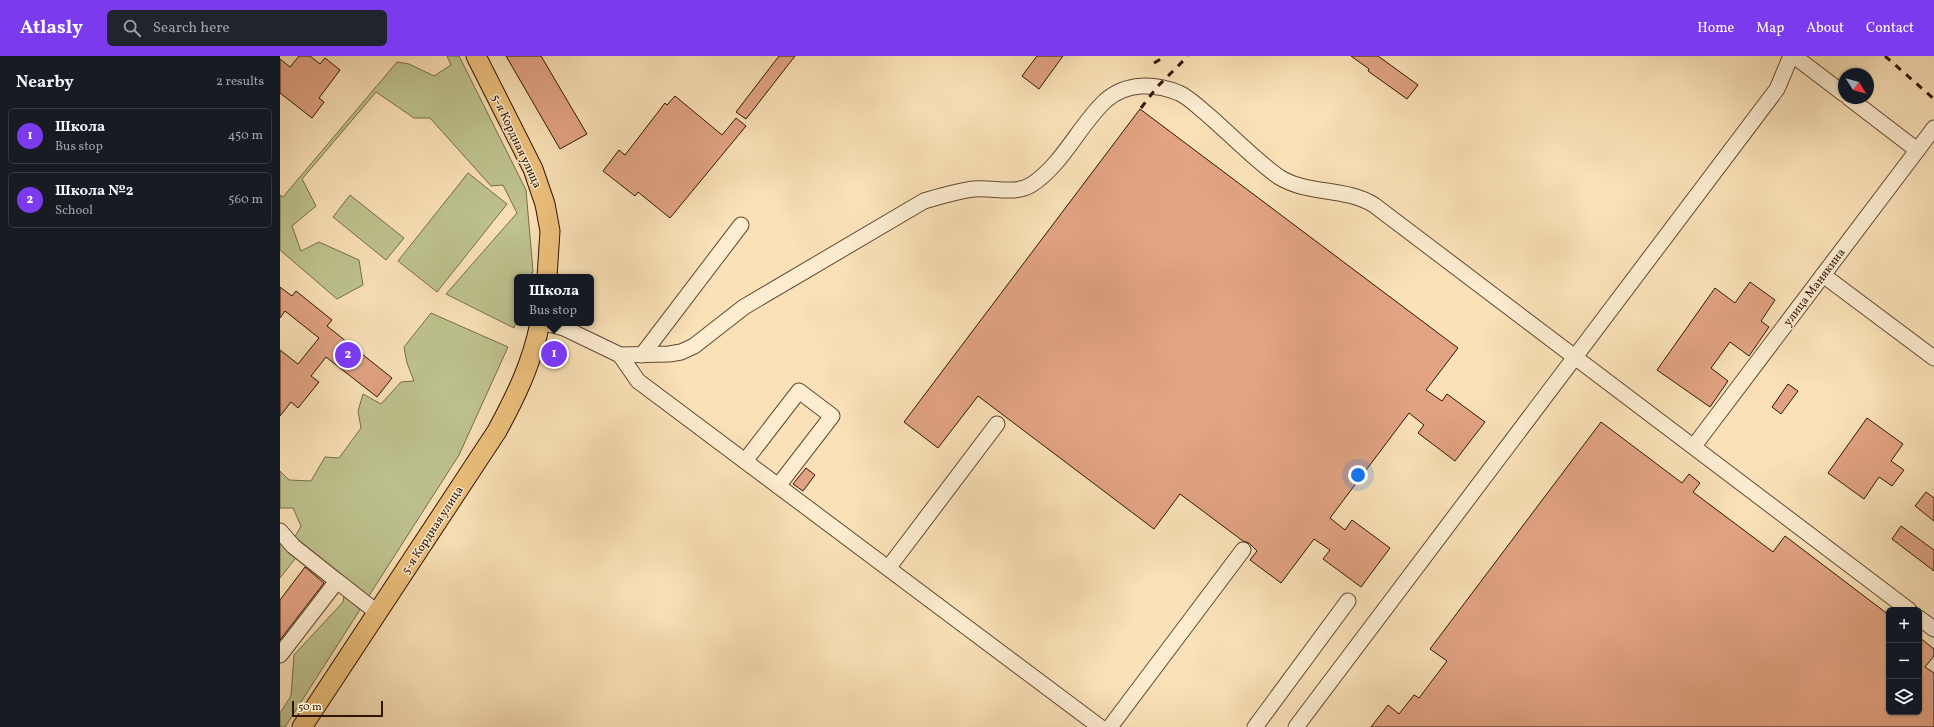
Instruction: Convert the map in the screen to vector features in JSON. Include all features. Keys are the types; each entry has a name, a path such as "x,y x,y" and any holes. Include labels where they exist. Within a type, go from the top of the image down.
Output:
{"main road":[{"name":"5-я Кордная улица","path":"476,56 533,170 546,204 550,231 547,274"},
{"name":"5-я Кордная улица","path":"302,727 497,431 518,394 528,369 539,326"}],"lane":[{"path":"1296,727 1777,89 1792,56 1838,90"},
{"path":"556,326 564,328 620,354 669,354 681,352 694,346 744,307 924,201 976,189 1016,190 1030,185 1048,170 1106,101 1123,89 1138,86 1157,87 1180,94 1195,104 1280,177 1302,186 1348,194 1368,202 1575,356 1905,607"},
{"path":"1857,104 1917,150"},
{"name":"улица Манякина","path":"1694,446 1934,128"},
{"path":"642,354 741,225"},
{"path":"1823,275 1934,358"},
{"path":"620,354 638,381 889,567 1100,727"},
{"path":"745,461 799,391 832,416 778,486"},
{"path":"889,567 997,424"},
{"path":"280,531 293,546 378,613"},
{"path":"1110,727 1244,550"},
{"path":"280,655 337,581"},
{"path":"1255,727 1348,602"},
{"path":"1922,620 1934,629"}],"green space":[{"path":"447,56 459,56 526,190 533,271 532,274 514,274 514,328 446,294 517,213 503,185 491,186 430,118 414,118 376,92 302,179 316,206 292,226 301,251 319,242 359,260 363,285 337,299 280,250 280,195 283,197 397,62 409,64 434,76 451,65"},
{"path":"468,173 507,204 437,292 398,261"},
{"path":"350,195 404,238 386,260 333,217"},
{"path":"431,313 508,347 459,455 285,727 280,727 280,713 291,696 294,655 343,602 346,583 302,550 280,578 280,539 292,542 301,526 293,508 280,508 280,471 289,480 311,481 325,457 339,458 361,428 358,411 363,394 381,404 401,382 414,381 407,363 404,347"}],"building":[{"path":"299,56 310,56 320,64 325,58 340,70 319,98 324,102 312,118 280,93 280,59 290,67"},
{"path":"506,56 541,56 587,134 560,149"},
{"path":"779,56 795,56 746,119 736,112"},
{"path":"1037,56 1063,56 1039,89 1022,76"},
{"path":"1351,56 1378,56 1418,85 1407,99 1368,71 1369,69"},
{"path":"675,96 722,135 736,118 746,126 670,218 638,192 635,196 603,171 619,150 625,155 665,103 667,105"},
{"path":"1140,109 1458,348 1426,390 1442,401 1447,394 1485,422 1455,461 1418,433 1424,425 1409,413 1330,518 1345,530 1352,520 1390,548 1361,587 1323,559 1330,550 1314,539 1281,583 1250,560 1257,551 1249,543 1243,541 1180,494 1154,529 978,396 938,448 904,422"},
{"path":"1750,282 1775,300 1761,321 1769,327 1749,356 1730,342 1711,368 1728,381 1710,407 1657,370 1715,288 1735,303"},
{"path":"280,287 292,296 296,291 332,320 327,326 392,378 377,397 326,357 311,376 319,382 298,408 291,402 280,416 280,350 298,364 319,338 285,311 280,318"},
{"path":"1788,384 1798,391 1781,414 1772,407"},
{"path":"1867,418 1903,444 1891,461 1904,470 1892,486 1879,477 1864,499 1828,473"},
{"path":"1601,422 1682,483 1689,474 1700,483 1693,492 1773,552 1785,536 1886,613 1886,715 1922,715 1922,639 1934,649 1934,656 1925,667 1934,673 1934,727 1371,727 1388,705 1399,714 1414,695 1419,698 1447,661 1430,649"},
{"path":"806,468 815,475 803,491 793,484"},
{"path":"1926,492 1934,498 1934,521 1915,506"},
{"path":"1901,526 1934,550 1934,571 1892,539"},
{"path":"305,567 324,583 280,640 280,600"}],"railway":[{"path":"1154,63 1166,56"},
{"path":"1141,108 1157,87 1188,56"},
{"path":"1885,56 1934,99"}],"place":[{"name":"Школа","path":"554,354"},
{"name":"Школа №2","path":"348,355"}]}
